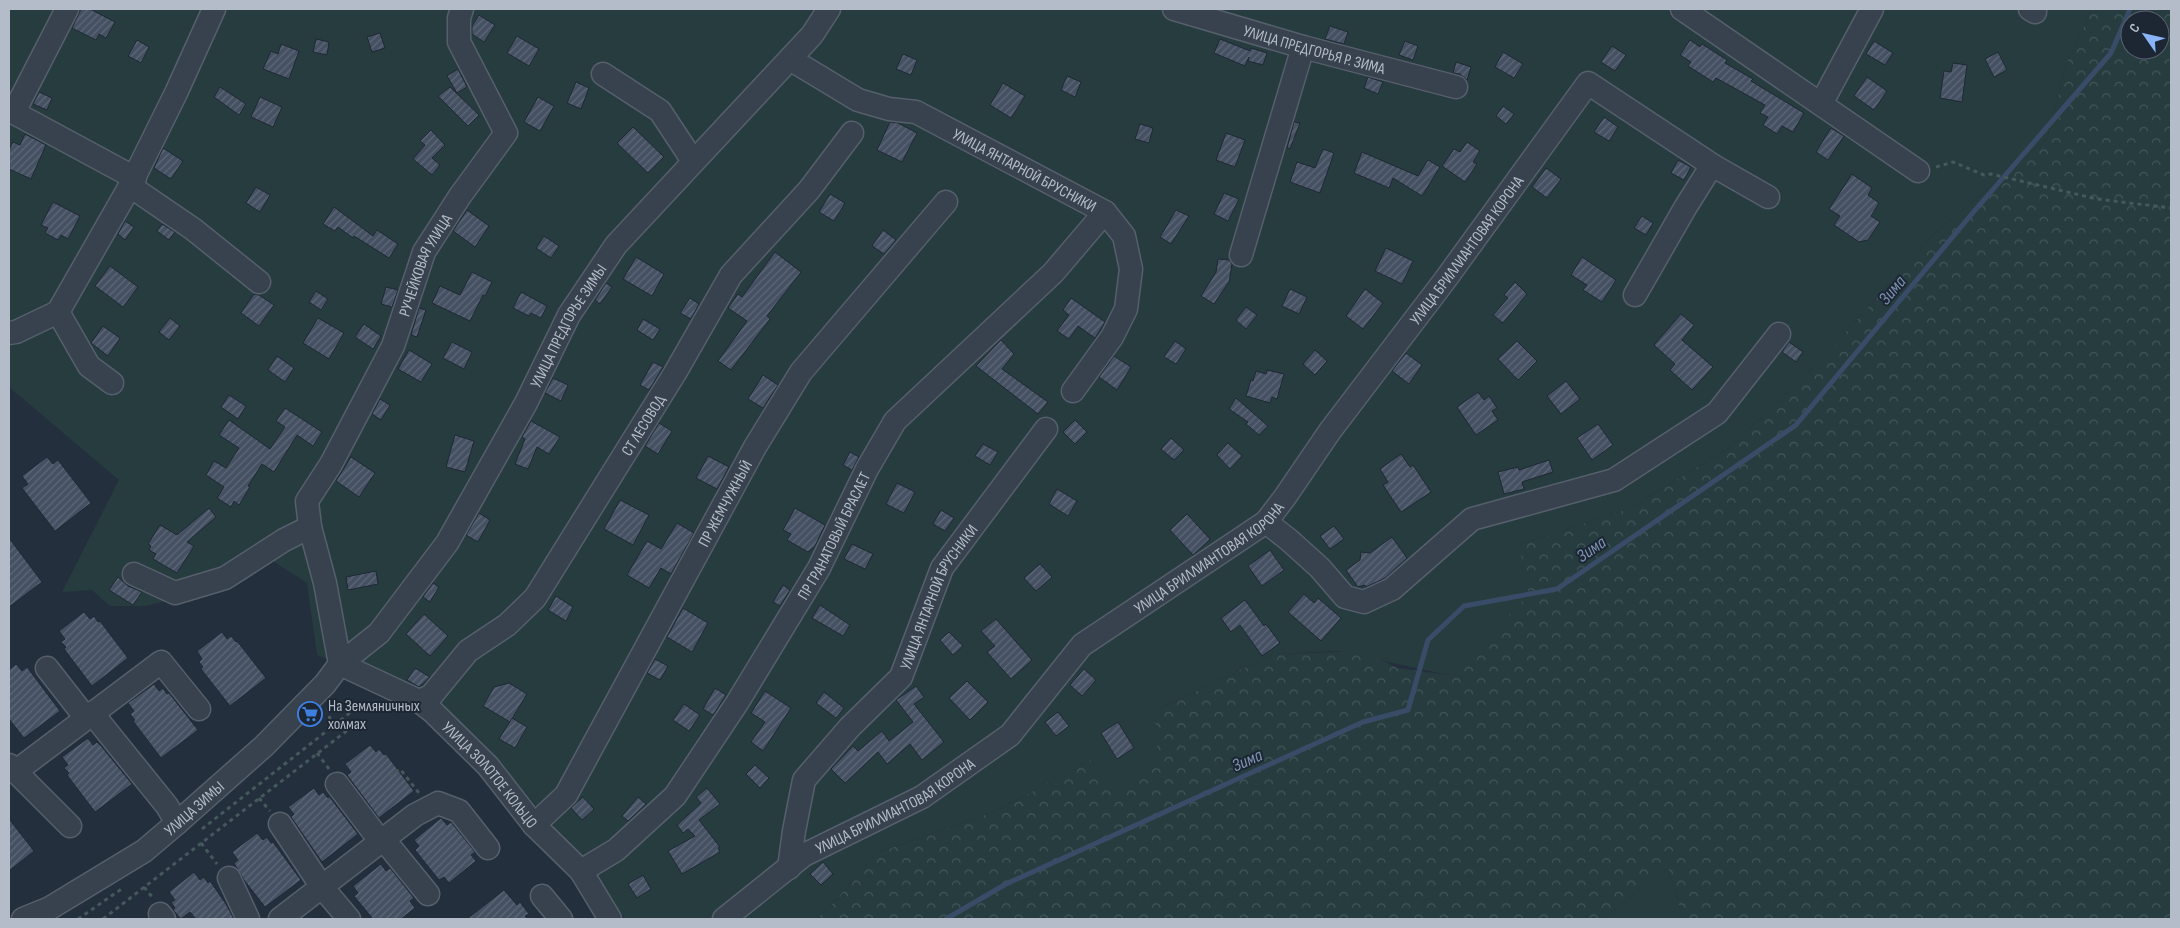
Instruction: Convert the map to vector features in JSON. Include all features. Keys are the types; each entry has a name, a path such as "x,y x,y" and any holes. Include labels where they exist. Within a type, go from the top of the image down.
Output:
{"street":[{"path":"67,9 11,111 132,182 259,282"},
{"path":"9,333 16,332 58,312 132,182 176,93 214,9"},
{"name":"РУЧЕЙКОВАЯ УЛИЦА","path":"340,664 325,583 310,527 307,501 331,464 393,346 424,252 460,196 506,133 459,42 462,9"},
{"name":"УЛИЦА ПРЕДГОРЬЕ ЗИМЫ","path":"340,664 379,633 447,543 526,402 569,316 616,245 812,35 829,9"},
{"name":"УЛИЦА ПРЕДГОРЬЯ Р. ЗИМА","path":"1174,9 1303,47 1456,87"},
{"path":"1682,9 1918,170"},
{"path":"1821,104 1872,9"},
{"path":"1242,255 1303,47"},
{"name":"УЛИЦА ЯНТАРНОЙ БРУСНИКИ","path":"790,58 858,100 889,109 916,112 1105,212 1124,236 1130,269 1126,309 1112,337 1073,391"},
{"path":"603,74 660,111 693,161"},
{"name":"УЛИЦА БРИЛЛИАНТОВАЯ КОРОНА","path":"724,919 804,855 922,797 1010,735 1082,645 1266,522 1330,431 1588,84 1712,166"},
{"name":"СТ ЛЕСОВОД","path":"419,700 431,696 468,651 507,625 535,598 675,374 731,275 809,190 852,133"},
{"path":"1635,295 1685,208 1712,166 1768,197"},
{"name":"ПР ЖЕМЧУЖНЫЙ","path":"534,825 566,795 755,447 801,372 946,202"},
{"name":"ПР ГРАНАТОВЫЙ БРАСЛЕТ","path":"581,872 616,850 675,796 737,703 820,568 866,469 895,421 1052,273 1105,212"},
{"path":"58,312 89,366 112,383"},
{"path":"1266,522 1320,568 1345,597 1364,602 1392,589 1472,519 1614,480 1717,413 1779,334"},
{"name":"УЛИЦА ЯНТАРНОЙ БРУСНИКИ","path":"789,868 804,780 850,727 901,677 942,568 1046,429"},
{"path":"134,574 175,593 225,578 284,540 310,527"},
{"path":"70,826 12,769 161,662 199,709"},
{"name":"УЛИЦА ЗОЛОТОЕ КОЛЬЦО","path":"340,664 419,700 488,766 534,825 581,872 610,919"},
{"name":"УЛИЦА ЗИМЫ","path":"23,919 61,912 144,851 187,828 325,684 340,664"},
{"path":"47,668 187,828"},
{"path":"337,784 381,842 389,846 428,894"},
{"path":"280,919 415,815 438,803 459,811 488,848"},
{"path":"280,824 322,887 349,919"},
{"path":"229,878 248,919"},
{"path":"542,896 560,919"}],"path":[{"path":"1918,170 1953,162 1984,175 1991,174 2097,199 2171,208"},
{"path":"187,828 351,712 370,705 376,681"},
{"path":"103,919 362,719"},
{"path":"389,777 400,769 422,798"},
{"path":"201,843 229,878"},
{"path":"78,919 129,884"}],"green space":[{"path":"9,9 2092,9 2067,62 2047,139 1934,234 1820,361 1729,448 1628,509 1519,545 1529,595 1448,675 1338,651 1273,654 1155,711 1158,766 1115,787 1090,760 996,811 877,853 832,904 816,919 626,919 606,897 539,809 480,740 424,693 362,674 317,655 307,583 271,560 213,589 146,606 110,606 92,590 62,592 119,480 9,387"},
{"path":"2092,9 2171,9 2171,919 1683,919 1668,868 1602,919 816,919 832,904 877,853 996,811 1090,760 1155,711 1273,654 1365,651 1397,668 1448,675 1519,545 1628,509 1729,448 1820,361 1934,234 2047,139 2067,62"},
{"path":"1668,868 1683,919 1602,919"}],"building":[{"path":"81,9 90,9 115,22 106,38 99,34 96,40 72,28"},
{"path":"479,15 495,25 484,42 472,34 472,26"},
{"path":"1330,26 1348,32 1344,44 1325,39"},
{"path":"380,33 385,48 372,52 367,37"},
{"path":"517,36 539,49 529,66 507,53"},
{"path":"316,39 329,42 327,55 313,52"},
{"path":"1220,39 1250,51 1251,48 1267,53 1263,65 1248,61 1249,57 1245,66 1214,53"},
{"path":"137,40 149,47 141,63 128,56"},
{"path":"1690,40 1700,47 1702,44 1727,60 1725,63 1753,79 1751,81 1804,113 1793,132 1782,126 1777,134 1763,125 1768,117 1760,113 1765,105 1716,78 1713,82 1688,66 1691,62 1680,55"},
{"path":"1405,41 1418,46 1413,60 1399,55"},
{"path":"1874,41 1893,53 1885,65 1866,54"},
{"path":"281,44 299,51 289,79 263,69 271,51 278,54"},
{"path":"1612,46 1626,55 1615,71 1601,62"},
{"path":"1503,52 1523,64 1514,78 1495,67"},
{"path":"1998,52 2007,70 1994,77 1985,59"},
{"path":"903,54 917,60 911,75 896,69"},
{"path":"1456,62 1471,67 1467,80 1460,74 1453,73"},
{"path":"1953,63 1967,65 1962,102 1940,98 1944,71 1951,72"},
{"path":"458,69 467,87 457,93 447,76"},
{"path":"1067,76 1081,82 1075,97 1061,90"},
{"path":"1368,77 1383,82 1378,94 1364,88"},
{"path":"1867,77 1887,91 1874,110 1854,96"},
{"path":"576,82 589,88 581,109 567,103"},
{"path":"1003,83 1025,96 1011,118 990,105"},
{"path":"220,87 246,104 239,115 214,97"},
{"path":"450,87 479,115 468,126 438,96"},
{"path":"39,92 52,98 47,110 33,104"},
{"path":"260,97 282,107 273,127 251,117"},
{"path":"538,97 554,106 540,131 524,122"},
{"path":"1503,106 1514,114 1506,124 1496,116"},
{"path":"1604,117 1618,127 1609,141 1594,132"},
{"path":"890,122 898,123 917,133 902,162 877,150"},
{"path":"1294,122 1300,123 1290,149 1287,148"},
{"path":"1140,124 1153,128 1149,143 1135,139"},
{"path":"633,127 664,157 648,173 617,143"},
{"path":"1831,128 1844,136 1828,160 1816,152"},
{"path":"431,130 445,145 432,158 440,165 432,175 413,159 425,145 420,141"},
{"path":"1226,133 1245,140 1235,167 1216,160"},
{"path":"25,134 46,145 31,179 9,169 9,150 13,142 20,145"},
{"path":"1467,142 1480,151 1473,162 1477,164 1465,182 1442,166 1454,149 1460,152"},
{"path":"163,148 183,161 171,179 154,168"},
{"path":"1323,149 1334,153 1320,193 1290,182 1297,162 1315,168"},
{"path":"1362,152 1418,176 1428,160 1440,167 1422,196 1393,178 1389,188 1354,173"},
{"path":"1678,160 1691,167 1684,180 1671,173"},
{"path":"1546,168 1561,179 1547,198 1532,187"},
{"path":"1852,174 1872,188 1868,195 1879,203 1871,216 1880,222 1868,240 1859,242 1834,225 1840,216 1829,209"},
{"path":"256,187 270,195 260,212 246,203"},
{"path":"1224,193 1239,199 1228,221 1214,214"},
{"path":"830,194 845,203 834,221 819,212"},
{"path":"53,202 80,216 68,239 61,235 58,240 45,233 48,228 41,225"},
{"path":"334,207 373,236 377,230 398,244 389,258 354,236 353,238 338,227 335,231 323,224"},
{"path":"467,210 489,226 475,247 453,231"},
{"path":"1176,210 1189,216 1171,244 1160,237"},
{"path":"1642,216 1653,223 1646,235 1634,228"},
{"path":"125,221 134,227 125,240 118,234"},
{"path":"162,224 175,232 169,240 157,231"},
{"path":"883,230 896,240 884,254 872,246"},
{"path":"544,236 559,246 551,258 536,248"},
{"path":"1386,248 1413,261 1402,284 1375,271"},
{"path":"775,252 801,272 767,316 770,319 731,370 718,361 747,321 728,308 738,294 742,297"},
{"path":"636,257 664,274 652,296 623,279"},
{"path":"1582,257 1616,280 1602,302 1583,290 1587,285 1571,275"},
{"path":"1218,259 1229,260 1232,264 1229,283 1214,304 1201,296 1216,272"},
{"path":"110,266 138,287 123,307 95,286"},
{"path":"472,272 492,282 470,321 432,303 440,286 460,295"},
{"path":"1515,282 1527,294 1503,323 1493,315 1508,298 1504,295"},
{"path":"606,283 612,287 600,304 595,300"},
{"path":"386,287 398,290 392,307 381,304"},
{"path":"1290,289 1307,297 1299,314 1282,306"},
{"path":"1365,289 1383,303 1363,329 1346,316"},
{"path":"316,291 328,299 321,310 309,302"},
{"path":"521,292 547,306 541,318 531,313 529,316 513,308"},
{"path":"254,294 259,295 274,305 259,326 241,313"},
{"path":"690,298 699,304 691,319 680,313"},
{"path":"1071,298 1105,322 1095,338 1078,326 1069,339 1057,331 1069,315 1063,310"},
{"path":"1246,307 1257,315 1246,329 1236,320"},
{"path":"419,308 426,310 417,337 411,335"},
{"path":"1681,314 1694,325 1682,340 1713,367 1692,390 1670,370 1675,364 1654,345"},
{"path":"170,318 180,326 169,340 159,332"},
{"path":"318,318 344,333 329,359 303,343"},
{"path":"643,319 660,329 653,340 637,330"},
{"path":"364,324 381,336 373,349 355,337"},
{"path":"103,326 120,338 108,356 91,343"},
{"path":"1001,340 1014,354 1002,369 1048,402 1038,414 976,366"},
{"path":"1175,341 1186,349 1176,364 1164,357"},
{"path":"1517,341 1537,361 1518,380 1498,359"},
{"path":"452,342 472,352 464,369 443,358"},
{"path":"1789,342 1803,352 1796,362 1782,352"},
{"path":"409,350 432,364 421,382 398,369"},
{"path":"1315,350 1327,361 1315,375 1303,364"},
{"path":"1406,353 1422,365 1409,384 1392,371"},
{"path":"277,356 294,368 285,382 268,370"},
{"path":"1114,356 1131,367 1117,390 1099,377"},
{"path":"653,362 663,367 649,390 640,385"},
{"path":"1267,370 1284,374 1277,399 1272,397 1270,403 1246,396 1256,371 1266,374"},
{"path":"763,375 778,385 763,408 748,399"},
{"path":"553,378 568,385 561,401 545,393"},
{"path":"1566,381 1580,399 1561,414 1547,396"},
{"path":"1478,392 1484,400 1489,396 1497,408 1492,411 1498,420 1476,435 1457,407"},
{"path":"229,395 246,406 238,419 221,407"},
{"path":"1236,398 1268,426 1259,435 1246,424 1248,422 1229,409"},
{"path":"380,399 390,405 381,420 372,414"},
{"path":"285,408 322,432 313,446 297,435 274,472 262,464 239,505 234,501 231,507 217,498 224,487 206,475 214,461 226,468 239,448 219,435 229,420 270,449 285,427 276,421"},
{"path":"1075,420 1087,432 1075,444 1063,432"},
{"path":"531,421 560,437 549,454 537,447 528,469 515,464 525,439 522,437"},
{"path":"659,423 672,431 658,454 645,446"},
{"path":"1598,424 1613,445 1592,460 1577,438"},
{"path":"455,435 474,441 465,472 446,467"},
{"path":"1171,438 1184,450 1174,460 1161,449"},
{"path":"1228,443 1242,456 1230,469 1217,455"},
{"path":"983,444 998,452 990,465 975,456"},
{"path":"850,452 859,457 852,470 843,465"},
{"path":"1401,454 1410,467 1413,465 1431,492 1401,512 1383,485 1388,482 1380,469"},
{"path":"708,456 729,467 717,489 696,478"},
{"path":"47,457 53,464 58,460 91,503 55,531 22,488 28,484 22,476"},
{"path":"351,457 375,473 359,497 336,481"},
{"path":"1549,460 1553,472 1522,482 1524,489 1504,494 1498,472 1518,467 1519,470"},
{"path":"897,483 915,492 904,513 886,504"},
{"path":"1057,489 1077,501 1068,516 1049,504"},
{"path":"620,500 649,515 633,545 604,529"},
{"path":"209,508 216,517 187,542 194,546 177,573 153,559 156,554 149,550 151,546 148,544 160,525 177,535"},
{"path":"795,508 825,525 815,546 808,552 787,540 791,534 783,530"},
{"path":"941,510 954,518 945,531 933,524"},
{"path":"479,513 490,520 478,542 466,535"},
{"path":"1187,514 1210,539 1193,555 1170,530"},
{"path":"677,523 694,533 671,574 661,568 649,588 627,575 647,541 661,549"},
{"path":"1334,526 1344,539 1330,549 1320,536"},
{"path":"1392,537 1407,558 1385,578 1366,587 1365,585 1358,587 1346,570 1360,560 1361,552 1370,553"},
{"path":"9,538 42,582 9,607"},
{"path":"852,544 873,554 865,569 844,559"},
{"path":"1270,550 1284,570 1262,586 1248,566"},
{"path":"1040,564 1052,577 1036,591 1024,578"},
{"path":"376,571 378,584 348,590 346,577"},
{"path":"118,577 128,586 142,592 133,605 109,590"},
{"path":"433,583 439,587 430,602 423,597"},
{"path":"783,585 790,590 780,606 773,602"},
{"path":"1304,594 1314,603 1318,598 1341,618 1321,641 1288,612"},
{"path":"556,596 573,607 566,621 548,610"},
{"path":"1245,600 1264,626 1266,624 1280,643 1262,656 1240,625 1231,632 1221,618"},
{"path":"820,605 850,625 843,636 812,618"},
{"path":"683,608 708,623 692,652 667,637"},
{"path":"84,612 90,619 94,616 98,622 100,621 128,658 92,686 64,649 66,647 61,642 65,639 59,631"},
{"path":"424,614 448,636 430,656 406,634"},
{"path":"996,619 1032,660 1011,679 987,652 995,646 981,631"},
{"path":"222,632 227,639 231,636 237,641 266,678 230,706 201,669 203,667 199,662 202,659 197,651"},
{"path":"949,632 963,646 953,655 940,640"},
{"path":"655,659 668,666 660,680 647,673"},
{"path":"16,664 22,671 27,667 60,711 24,738 9,719 9,670"},
{"path":"415,668 430,677 419,687 407,680"},
{"path":"1084,669 1096,680 1082,696 1070,685"},
{"path":"967,681 988,702 970,720 949,698"},
{"path":"509,683 527,694 510,722 483,706 494,687"},
{"path":"154,684 159,691 163,688 167,694 169,693 198,730 161,758 133,721 135,720 130,714 134,711 128,703"},
{"path":"916,686 924,697 914,704 944,742 922,760 910,744 887,764 878,752 845,783 831,769 853,746 858,751 882,731 889,741 913,722 896,700"},
{"path":"715,688 726,695 713,715 703,709"},
{"path":"765,691 791,708 763,751 751,742 765,722 751,713"},
{"path":"824,692 844,708 836,718 816,703"},
{"path":"684,704 700,715 689,731 673,720"},
{"path":"1058,712 1069,726 1056,736 1045,722"},
{"path":"512,718 527,727 515,748 499,739"},
{"path":"1118,722 1134,748 1117,759 1101,733"},
{"path":"88,738 93,745 97,742 102,747 132,784 95,812 67,775 69,773 64,768 68,765 62,757"},
{"path":"370,745 376,752 379,749 384,755 386,754 414,791 379,818 347,775 351,772 345,764"},
{"path":"755,765 769,778 760,788 746,774"},
{"path":"314,788 319,795 323,792 328,798 329,796 358,834 322,862 291,817 294,814 288,807"},
{"path":"707,788 720,804 699,820 720,847 718,848 720,852 682,874 668,851 695,836 688,829 683,833 677,825 701,803 696,797"},
{"path":"583,797 594,809 582,820 571,808"},
{"path":"638,797 646,804 628,821 622,816"},
{"path":"441,818 447,825 451,822 475,852 471,855 476,861 449,883 444,877 439,880 415,850 419,846 414,840"},
{"path":"9,819 34,851 9,871"},
{"path":"257,833 263,840 267,837 271,843 273,842 301,880 265,907 244,880 234,863 238,860 232,852"},
{"path":"823,862 833,874 821,885 810,874"},
{"path":"381,864 386,871 390,868 414,898 410,901 415,908 401,919 373,919 354,896 358,893 353,886"},
{"path":"194,872 200,880 204,877 208,883 210,881 234,919 196,919 190,912 181,919 173,910 175,908 171,902 175,900 169,892"},
{"path":"643,875 651,889 637,898 628,884"},
{"path":"504,890 517,905 520,902 529,914 525,916 528,919 467,919"}],"waterway":[{"name":"Зима","path":"946,919 1006,884 1363,722 1408,710 1428,640 1464,606 1557,589 1796,425 1970,216 2111,53 2130,9"}],"place":[{"name":"На Земляничных холмах","path":"310,714"}]}
